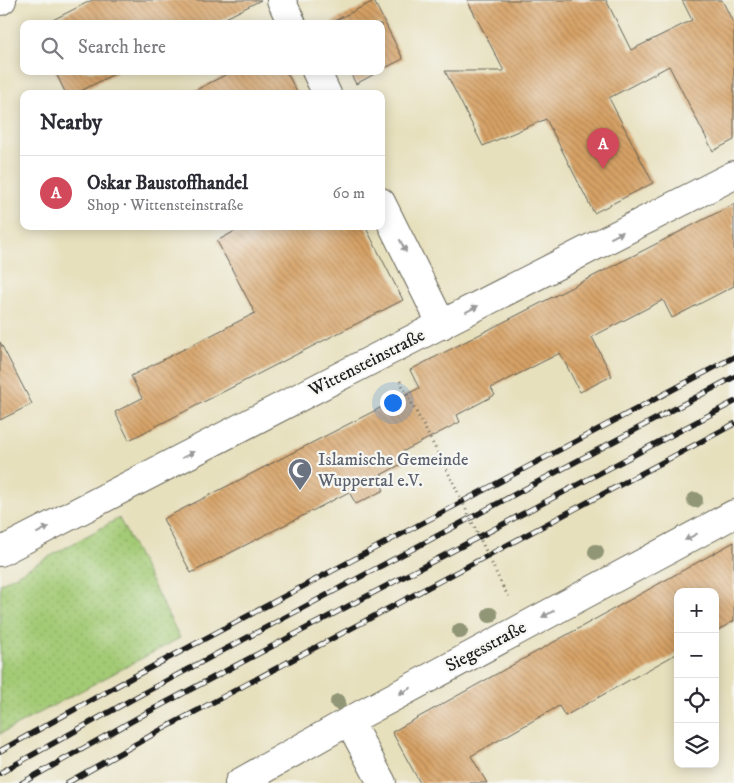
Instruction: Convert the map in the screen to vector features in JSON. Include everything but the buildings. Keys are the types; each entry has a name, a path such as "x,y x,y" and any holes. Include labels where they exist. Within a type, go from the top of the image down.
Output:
{"street":[{"path":"280,0 290,20"},
{"path":"318,75 325,90"},
{"name":"Wittensteinstraße","path":"1,549 734,175"},
{"path":"385,210 442,325"},
{"name":"Siegesstraße","path":"239,783 349,721 734,514"},
{"path":"349,721 382,783"}],"path":[{"path":"397,375 454,482 503,587"}],"green space":[{"path":"119,518 180,638 0,734 0,584"}],"railway":[{"path":"0,751 131,678 734,357"},
{"path":"0,773 138,696 734,377"},
{"path":"22,783 148,712 734,402"},
{"path":"67,783 159,731 734,424"}],"place":[{"name":"Oskar Baustoffhandel","path":"603,169"},
{"name":"Islamische Gemeinde Wuppertal e.V.","path":"300,491"}]}
